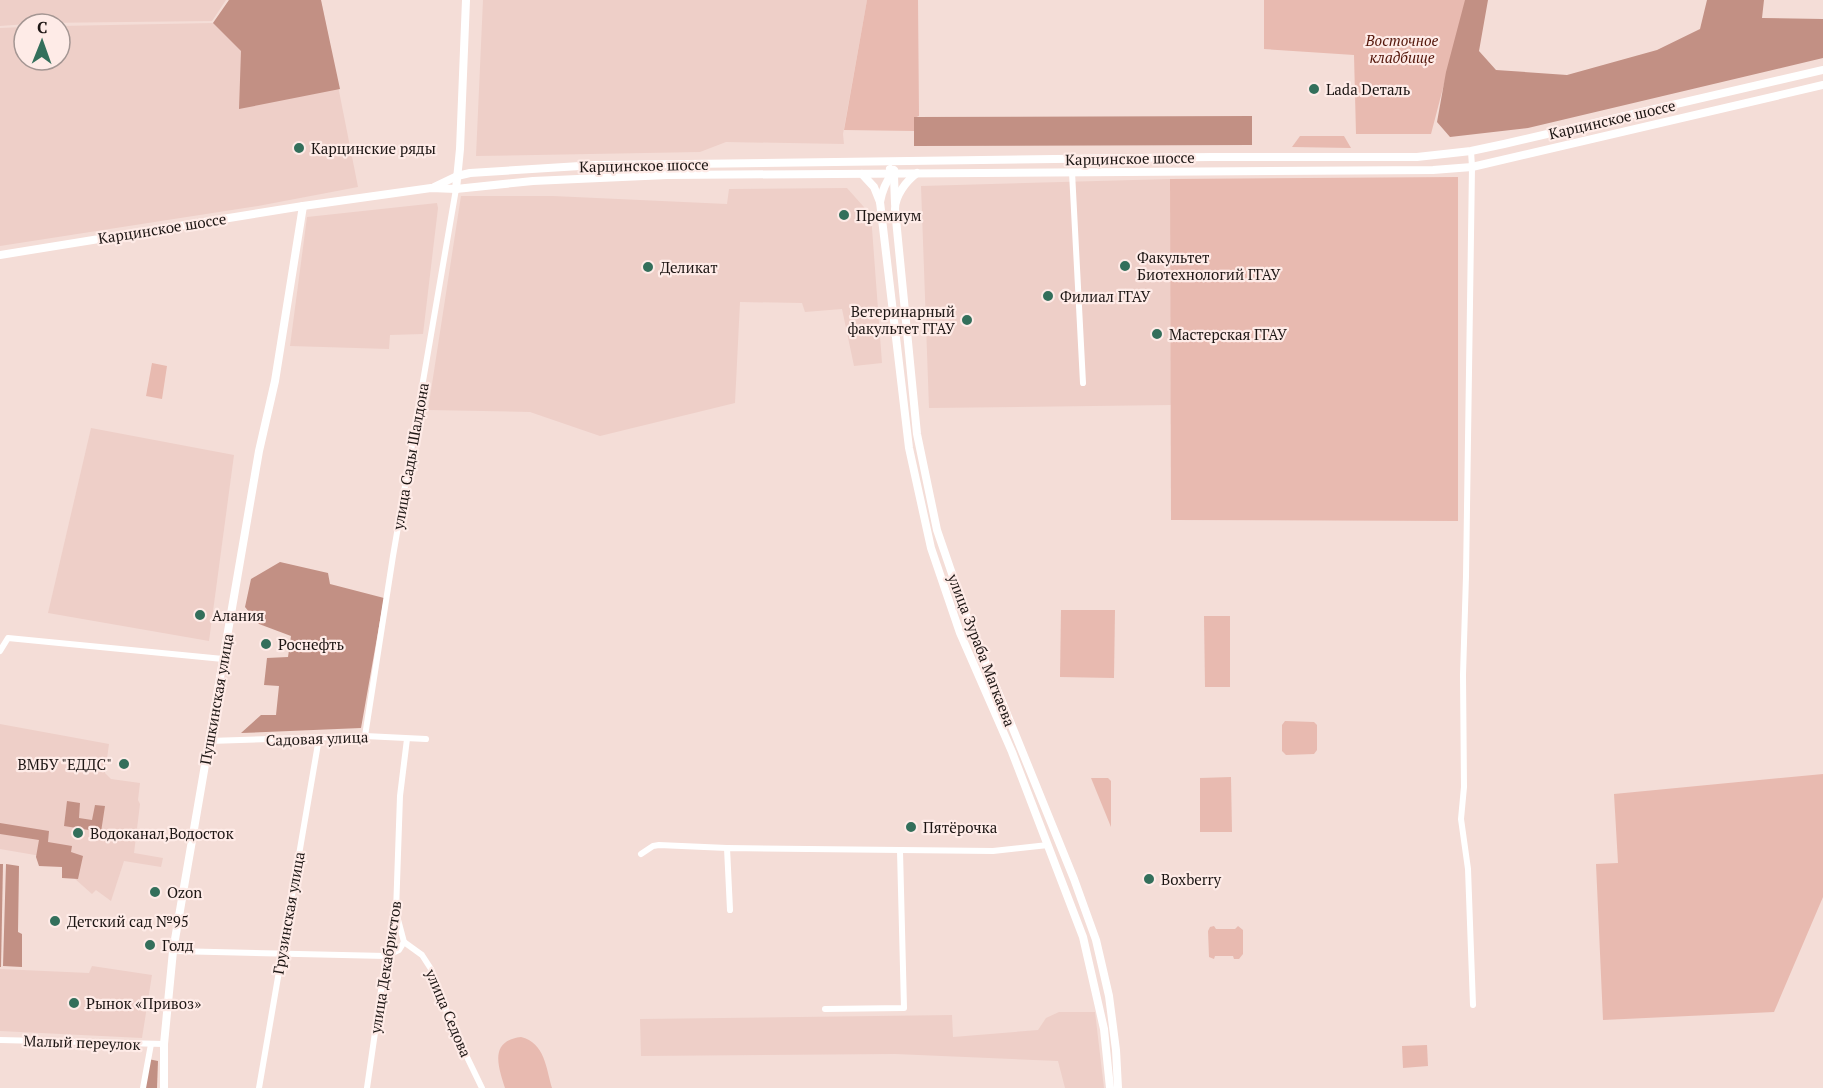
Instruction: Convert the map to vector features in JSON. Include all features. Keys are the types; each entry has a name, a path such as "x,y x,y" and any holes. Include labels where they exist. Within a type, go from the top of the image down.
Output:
{"main road":[{"name":"улица Сады Шалдона","path":"456,189 466,0"},
{"name":"Карцинское шоссе","path":"431,188 458,176 519,169 596,165 1222,157 1417,157 1471,151 1515,142 1823,70"},
{"name":"Карцинское шоссе","path":"0,255 303,206 431,188 456,189 533,181 667,175 1433,170 1472,167 1823,86"},
{"path":"880,202 881,194 892,173 901,164 909,161"},
{"path":"879,162 886,165 892,173"},
{"name":"улица Зураба Магкаева","path":"892,173 916,434 937,530 971,629 1074,879 1096,940 1108,996 1116,1050 1118,1088"},
{"path":"895,203 907,182 918,173"},
{"name":"улица Зураба Магкаева","path":"862,174 874,186 880,202 909,448 931,548 960,633 1012,752 1083,937 1104,1029 1110,1088"},
{"name":"Пушкинская улица","path":"164,1088 164,1044 172,951 259,451 275,381 303,206"}],"street":[{"path":"1471,151 1470,397 1463,675 1464,787 1461,819 1467,869 1473,1005"},
{"path":"1072,172 1083,383"},
{"name":"улица Сады Шалдона","path":"365,736 393,556 456,189"},
{"path":"960,633 971,629"},
{"path":"0,651 8,638 223,659"},
{"name":"Садовая улица","path":"209,741 365,736 426,739"},
{"name":"Грузинская улица","path":"259,1088 319,738"},
{"name":"улица Декабристов","path":"367,1088 386,956 396,912 400,796 407,739"},
{"path":"641,854 658,845 993,851 1048,844"},
{"path":"728,848 730,910"},
{"path":"825,1009 904,1008 900,851"},
{"path":"172,951 386,956 399,950 404,942 396,912"},
{"name":"улица Седова","path":"404,942 422,955 431,969 452,1026 482,1088"},
{"name":"Малый переулок","path":"0,1040 164,1044"},
{"path":"143,1088 151,1044"}],"shaded area":[{"path":"0,0 226,0 212,21 72,23 72,12 12,12 12,25 0,26"},
{"path":"229,0 321,0 358,187 258,206 0,246 0,28 12,28 12,72 72,72 72,26 213,23"},
{"path":"229,0 321,0 340,89 239,109 241,51 213,23"},
{"path":"483,0 867,0 843,134 844,144 726,142 700,152 476,156"},
{"path":"1465,0 1488,0 1479,51 1496,70 1567,75 1657,50 1700,29 1707,0 1764,0 1762,18 1823,19 1823,58 1528,128 1450,137 1437,122 1446,72"},
{"path":"1252,116 1252,145 914,146 914,117"},
{"name":"Филиал ГГАУ","path":"1170,179 1171,405 929,408 921,186"},
{"path":"847,188 871,215 882,363 854,366 842,309 805,312 802,303 740,302 735,403 600,436 530,412 428,410 461,196 553,196 727,204 729,189"},
{"path":"437,203 423,334 390,335 389,349 290,346 307,217"},
{"path":"91,428 234,455 209,641 48,613"},
{"path":"280,562 328,573 330,584 384,598 361,728 241,733 261,715 276,715 279,686 264,685 267,658 288,657 291,636 259,624 245,607 251,579"},
{"name":"Водоканал,Водосток","path":"0,724 109,744 105,773 111,779 140,783 134,853 163,858 161,867 124,861 111,901 96,890 92,894 74,878 76,862 0,849"},
{"path":"67,801 80,803 79,818 92,820 95,805 105,806 101,832 64,826"},
{"path":"0,823 49,831 48,842 72,846 71,852 83,856 78,879 62,878 62,867 39,866 36,857 39,840 0,834"},
{"path":"0,864 3,864 1,967 0,967"},
{"path":"6,864 19,866 18,932 22,934 22,967 3,966"},
{"name":"Рынок «Привоз»","path":"92,966 152,975 142,1038 0,1031 0,969 89,973"},
{"path":"1059,1012 1095,1012 1104,1088 1065,1088 1058,1061 895,1054 641,1056 640,1019 952,1015 953,1037 1038,1030 1046,1018"},
{"path":"148,1059 158,1061 157,1088 142,1088"}],"green space":[{"path":"867,0 918,0 919,116 914,118 914,131 844,130"},
{"name":"Восточное кладбище","path":"1264,0 1466,0 1431,134 1356,134 1354,55 1264,49"},
{"path":"1300,136 1344,136 1351,148 1292,147"},
{"path":"1458,177 1458,521 1171,520 1170,179"},
{"path":"152,363 167,366 162,399 146,396"},
{"path":"1061,610 1115,610 1114,678 1060,677"},
{"path":"1204,616 1230,616 1230,687 1205,687"},
{"path":"1285,721 1314,722 1317,725 1317,750 1314,754 1286,755 1282,751 1282,725"},
{"path":"1823,774 1823,897 1774,1012 1603,1020 1596,864 1618,863 1614,794"},
{"path":"1231,777 1232,832 1200,832 1200,778"},
{"path":"1091,778 1108,778 1111,781 1111,827"},
{"path":"1214,926 1216,929 1235,929 1238,926 1243,930 1243,954 1239,959 1234,959 1233,956 1215,956 1214,959 1209,957 1208,931"},
{"path":"521,1037 529,1040 540,1050 552,1088 505,1088 498,1056 500,1049 511,1039"},
{"path":"1427,1045 1428,1066 1403,1068 1402,1046"}],"place":[{"name":"Lada Dеталь","path":"1314,89"},
{"name":"Карцинские ряды","path":"299,148"},
{"name":"Премиум","path":"844,215"},
{"name":"Факультет Биотехнологий ГГАУ","path":"1125,266"},
{"name":"Деликат","path":"648,267"},
{"name":"Филиал ГГАУ","path":"1048,296"},
{"name":"Ветеринарный факультет ГГАУ","path":"967,320"},
{"name":"Мастерская ГГАУ","path":"1157,334"},
{"name":"Алания","path":"200,615"},
{"name":"Роснефть","path":"266,644"},
{"name":"ВМБУ \"ЕДДС\"","path":"124,764"},
{"name":"Пятёрочка","path":"911,827"},
{"name":"Водоканал,Водосток","path":"78,833"},
{"name":"Boxberry","path":"1149,879"},
{"name":"Ozon","path":"155,892"},
{"name":"Детский сад №95","path":"55,921"},
{"name":"Голд","path":"150,945"},
{"name":"Рынок «Привоз»","path":"74,1003"}]}
